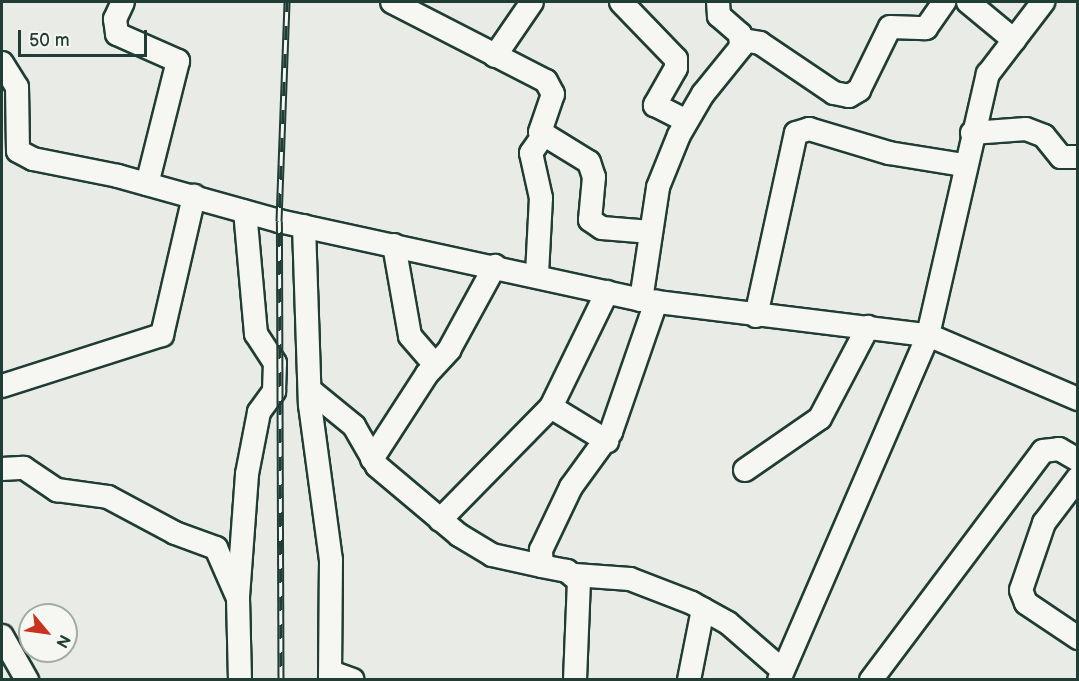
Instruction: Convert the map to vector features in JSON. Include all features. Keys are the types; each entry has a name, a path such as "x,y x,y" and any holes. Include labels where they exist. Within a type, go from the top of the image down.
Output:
{"street":[{"path":"123,2 115,19 117,34 178,61 147,184"},
{"path":"392,2 551,87 543,136 531,153 541,198 537,274"},
{"path":"495,56 532,2"},
{"path":"621,2 676,59 671,76 655,105 686,121"},
{"path":"718,2 719,16 743,40 760,43 834,93 849,96 859,90 890,27 926,28 944,2"},
{"path":"968,2 1014,40"},
{"path":"310,390 354,426 372,459 440,520 492,555 575,575 630,579 703,609 781,676 928,335 964,165 988,74 1043,2"},
{"path":"543,566 541,550 571,487 607,441 649,301 651,232 658,187 686,121 743,40"},
{"path":"2,63 17,87 18,151 33,159 147,184 304,226 537,274 649,301 756,316 928,335 1077,399"},
{"path":"671,76 703,94"},
{"path":"756,316 796,133 809,129 889,153 964,165"},
{"path":"972,133 1037,131 1061,157 1077,157"},
{"path":"543,136 589,162 594,177 589,214 596,226 651,232"},
{"path":"2,386 162,335 194,196"},
{"path":"240,680 238,597 248,462 259,412 274,392 275,363 256,334 245,211"},
{"path":"304,226 310,390 331,560 330,676 352,680"},
{"path":"394,245 410,336 434,364"},
{"path":"372,459 434,364 449,350 495,266"},
{"path":"440,520 550,407 607,292"},
{"path":"745,470 820,418 867,327"},
{"path":"550,407 607,441"},
{"path":"871,680 1043,451 1059,449 1077,460"},
{"path":"2,469 24,468 57,490 108,497 175,533 216,548 238,597"},
{"path":"1077,478 1044,523 1021,590 1026,603 1077,638"},
{"path":"575,575 581,588 575,680"},
{"path":"689,680 703,609"},
{"path":"3,640 27,680"}],"railway":[{"path":"281,680 279,221 287,2"}]}
